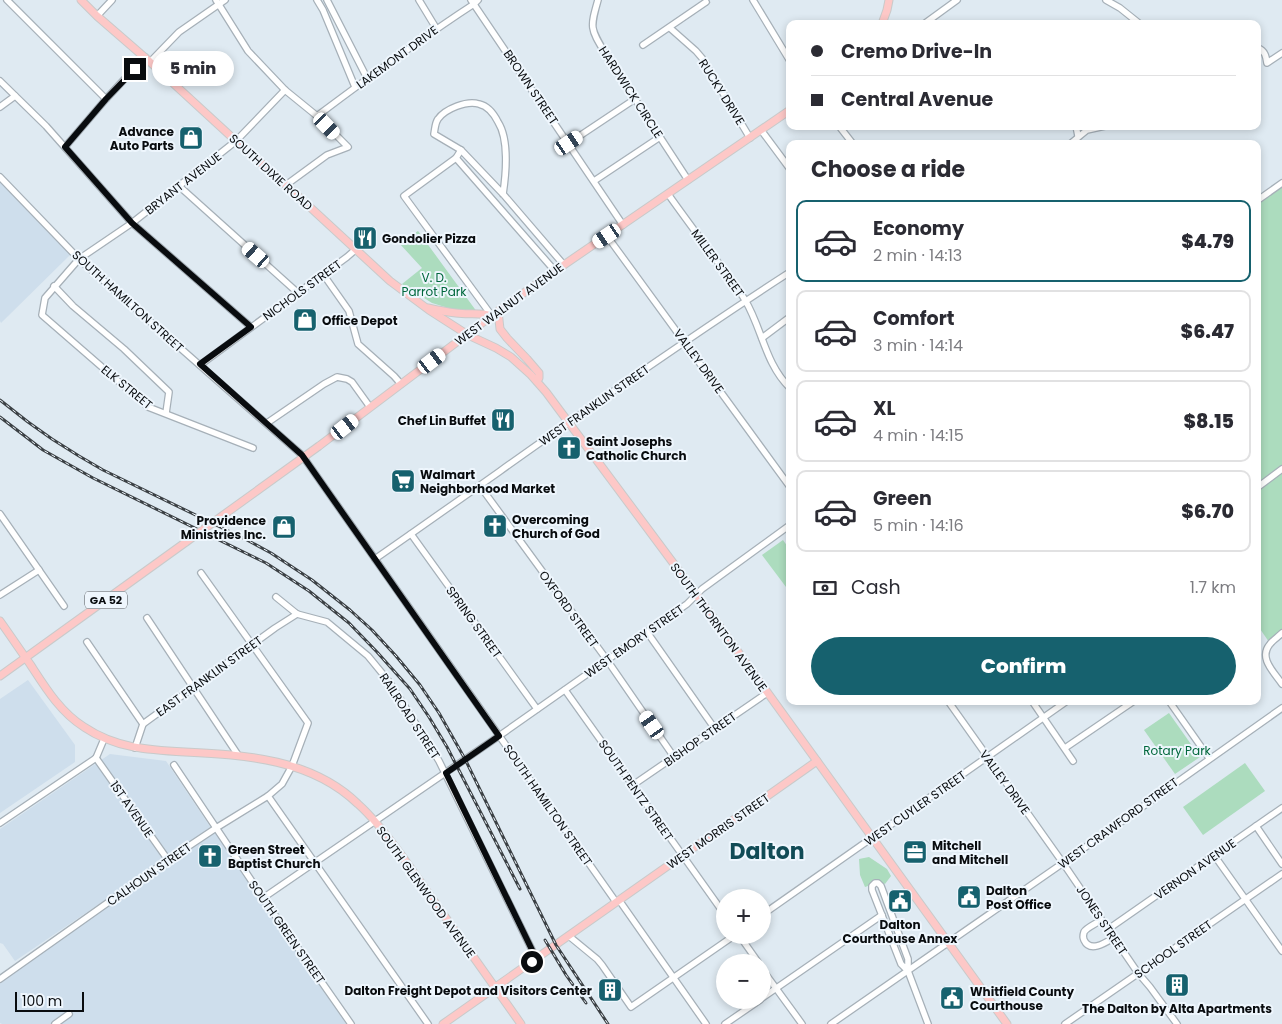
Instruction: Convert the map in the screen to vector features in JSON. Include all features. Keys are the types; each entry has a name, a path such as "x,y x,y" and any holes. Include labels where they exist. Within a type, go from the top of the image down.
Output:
{"main road":[{"name":"SOUTH DIXIE ROAD","path":"81,0 390,281 424,307 468,335"},
{"path":"883,20 889,0"},
{"name":"WEST WALNUT AVENUE","path":"26,658 319,446 495,314 786,113"},
{"path":"424,307 455,313 495,314 500,329 539,373 537,381"},
{"name":"SOUTH THORNTON AVENUE","path":"468,335 511,357 537,381 873,837 1007,1024"},
{"name":"SOUTH GLENWOOD AVENUE","path":"0,621 51,696 64,711 82,726 104,738 135,748 238,755 292,766 330,782 358,803 375,821 402,856 521,1024"},
{"name":"GA 52","path":"0,676 26,658"},
{"name":"WEST MORRIS STREET","path":"443,1024 816,761"}],"street":[{"path":"6,0 106,99"},
{"path":"97,16 112,0"},
{"path":"65,147 106,99 148,59 217,2 225,0"},
{"path":"316,0 323,10 355,87"},
{"path":"327,0 367,78"},
{"path":"420,0 436,28"},
{"name":"HARDWICK CIRCLE","path":"598,0 592,26 594,33 605,53 688,180"},
{"path":"753,0 786,54"},
{"path":"932,20 957,0"},
{"path":"1106,0 1135,20"},
{"name":"LAKEMONT DRIVE","path":"317,116 474,1"},
{"name":"BROWN STREET","path":"474,1 623,225"},
{"path":"217,2 248,51 285,90 317,116 348,147 327,155 286,185"},
{"path":"643,45 706,2"},
{"name":"RUCKY DRIVE","path":"670,28 702,58 750,138"},
{"path":"1261,49 1266,55 1267,63 1282,53"},
{"path":"0,81 46,126 132,223 251,327"},
{"name":"BRYANT AVENUE","path":"42,315 45,298 79,260 132,223 236,141 285,90"},
{"path":"0,107 15,96"},
{"path":"569,143 635,99"},
{"path":"503,194 505,138 499,123 489,109 478,103 451,108 444,112 436,121 434,134 461,150 503,194 564,265"},
{"path":"761,130 786,164"},
{"path":"841,130 850,140"},
{"path":"1077,130 1078,136"},
{"path":"1074,140 1087,130"},
{"path":"594,181 660,137"},
{"path":"461,150 456,158 404,196 495,314"},
{"path":"456,158 555,271"},
{"name":"SOUTH HAMILTON STREET","path":"0,176 79,260 302,455 499,736 706,1024"},
{"path":"1261,198 1282,183"},
{"path":"179,186 298,292"},
{"name":"MILLER STREET","path":"668,194 746,300 769,358 776,372 786,385"},
{"name":"VALLEY DRIVE","path":"607,236 786,481"},
{"name":"NICHOLS STREET","path":"200,364 355,250"},
{"path":"323,274 349,311 358,344 401,384"},
{"name":"WEST FRANKLIN STREET","path":"375,559 684,341 786,275"},
{"path":"54,286 73,306 124,348 169,392 166,413"},
{"name":"ELK STREET","path":"42,315 148,407 253,448"},
{"path":"762,338 786,320"},
{"path":"267,423 337,377 348,379 352,382 370,407"},
{"path":"1261,485 1282,469"},
{"name":"OXFORD STREET","path":"480,486 607,660 674,757"},
{"path":"0,514 64,606"},
{"name":"WEST EMORY STREET","path":"263,898 446,773 687,604 702,589 786,528"},
{"name":"SPRING STREET","path":"411,534 537,709"},
{"path":"0,596 39,570"},
{"path":"201,573 252,644"},
{"name":"RAILROAD STREET","path":"276,596 298,614 327,622 368,656 391,684 446,773 536,958"},
{"name":"EAST FRANKLIN STREET","path":"135,748 143,724 252,644 298,614"},
{"path":"147,618 238,755"},
{"path":"647,632 715,729"},
{"path":"1282,633 1269,644 1264,653 1269,666 1282,684"},
{"path":"86,642 143,724"},
{"name":"CALHOUN STREET","path":"0,979 168,860 268,796 282,784 292,766 308,723 252,644"},
{"name":"SOUTH PENTZ STREET","path":"565,690 716,902"},
{"name":"BISHOP STREET","path":"633,785 767,693"},
{"name":"VALLEY DRIVE","path":"951,705 1063,863"},
{"path":"1035,705 1073,761"},
{"name":"WEST CUYLER STREET","path":"771,909 1062,705"},
{"path":"1065,748 1128,705"},
{"path":"1172,705 1209,758"},
{"name":"WEST CRAWFORD STREET","path":"831,1024 1282,708"},
{"path":"0,823 96,758 104,738"},
{"name":"1ST AVENUE","path":"96,758 168,860"},
{"name":"SOUTH GREEN STREET","path":"174,765 263,898 351,1024"},
{"path":"268,796 428,1024"},
{"name":"VERNON AVENUE","path":"1107,930 1282,808"},
{"path":"1256,826 1282,864"},
{"path":"1214,855 1282,951"},
{"name":"JONES STREET","path":"1063,863 1107,930 1178,1024"},
{"name":"SCHOOL STREET","path":"1065,1024 1282,874"},
{"path":"908,971 900,964 872,890 872,886 875,883 880,884 882,888 908,959 908,971 928,1024"},
{"path":"771,992 882,916"},
{"path":"1101,920 1085,931 1083,938 1085,942 1089,945 1102,945 1113,938"},
{"path":"568,936 597,959 632,1008 722,944"},
{"path":"771,982 802,1024"},
{"path":"725,1024 747,1009"},
{"path":"55,1024 69,1014"}],"shaded area":[{"path":"0,182 71,254 1,323 0,321"},
{"path":"28,680 75,745 75,762 0,813 0,699"},
{"path":"110,754 166,761 211,828 15,961 3,944 0,943 0,829"},
{"path":"216,832 346,1024 0,1023 0,979"}],"green space":[{"path":"1282,187 1282,630 1269,642 1261,630 1261,202"},
{"name":"V. D. Parrot Park","path":"418,231 477,312 458,311 432,303 402,284 422,268 399,243"},
{"path":"783,540 786,544 786,587 762,555"},
{"name":"Rotary Park","path":"1169,713 1200,757 1175,774 1144,730"},
{"path":"1245,763 1265,791 1203,835 1183,807"},
{"path":"869,857 887,869 891,876 885,884 874,879 865,887 860,875 859,859"}],"railway":[{"path":"0,400 52,439 103,470 271,553 312,580 372,630 420,685 439,713 465,759 556,945 608,1024"},
{"path":"0,417 43,450 93,478 266,563 309,591 349,623 410,689 429,717 447,747 520,889"},
{"path":"545,940 586,1003"}],"place":[{"name":"Advance Auto Parts","path":"191,138"},
{"name":"Gondolier Pizza","path":"365,238"},
{"name":"Office Depot","path":"305,320"},
{"name":"Chef Lin Buffet","path":"503,420"},
{"name":"Saint Josephs Catholic Church","path":"569,448"},
{"name":"Walmart Neighborhood Market","path":"403,481"},
{"name":"Overcoming Church of God","path":"495,526"},
{"name":"Providence Ministries Inc.","path":"284,527"},
{"name":"Mitchell and Mitchell","path":"915,852"},
{"name":"Green Street Baptist Church","path":"210,856"},
{"name":"Dalton Post Office","path":"969,897"},
{"name":"Dalton Courthouse Annex","path":"900,901"},
{"name":"The Dalton by Alta Apartments","path":"1177,985"},
{"name":"Dalton Freight Depot and Visitors Center","path":"610,990"},
{"name":"Whitfield County Courthouse","path":"952,998"}],"district":[{"name":"Dalton","path":"767,851"}],"route":[{"path":"135,69 106,99 65,147 132,223 251,327 200,364 302,455 499,736 446,773 536,958 532,962"}]}
